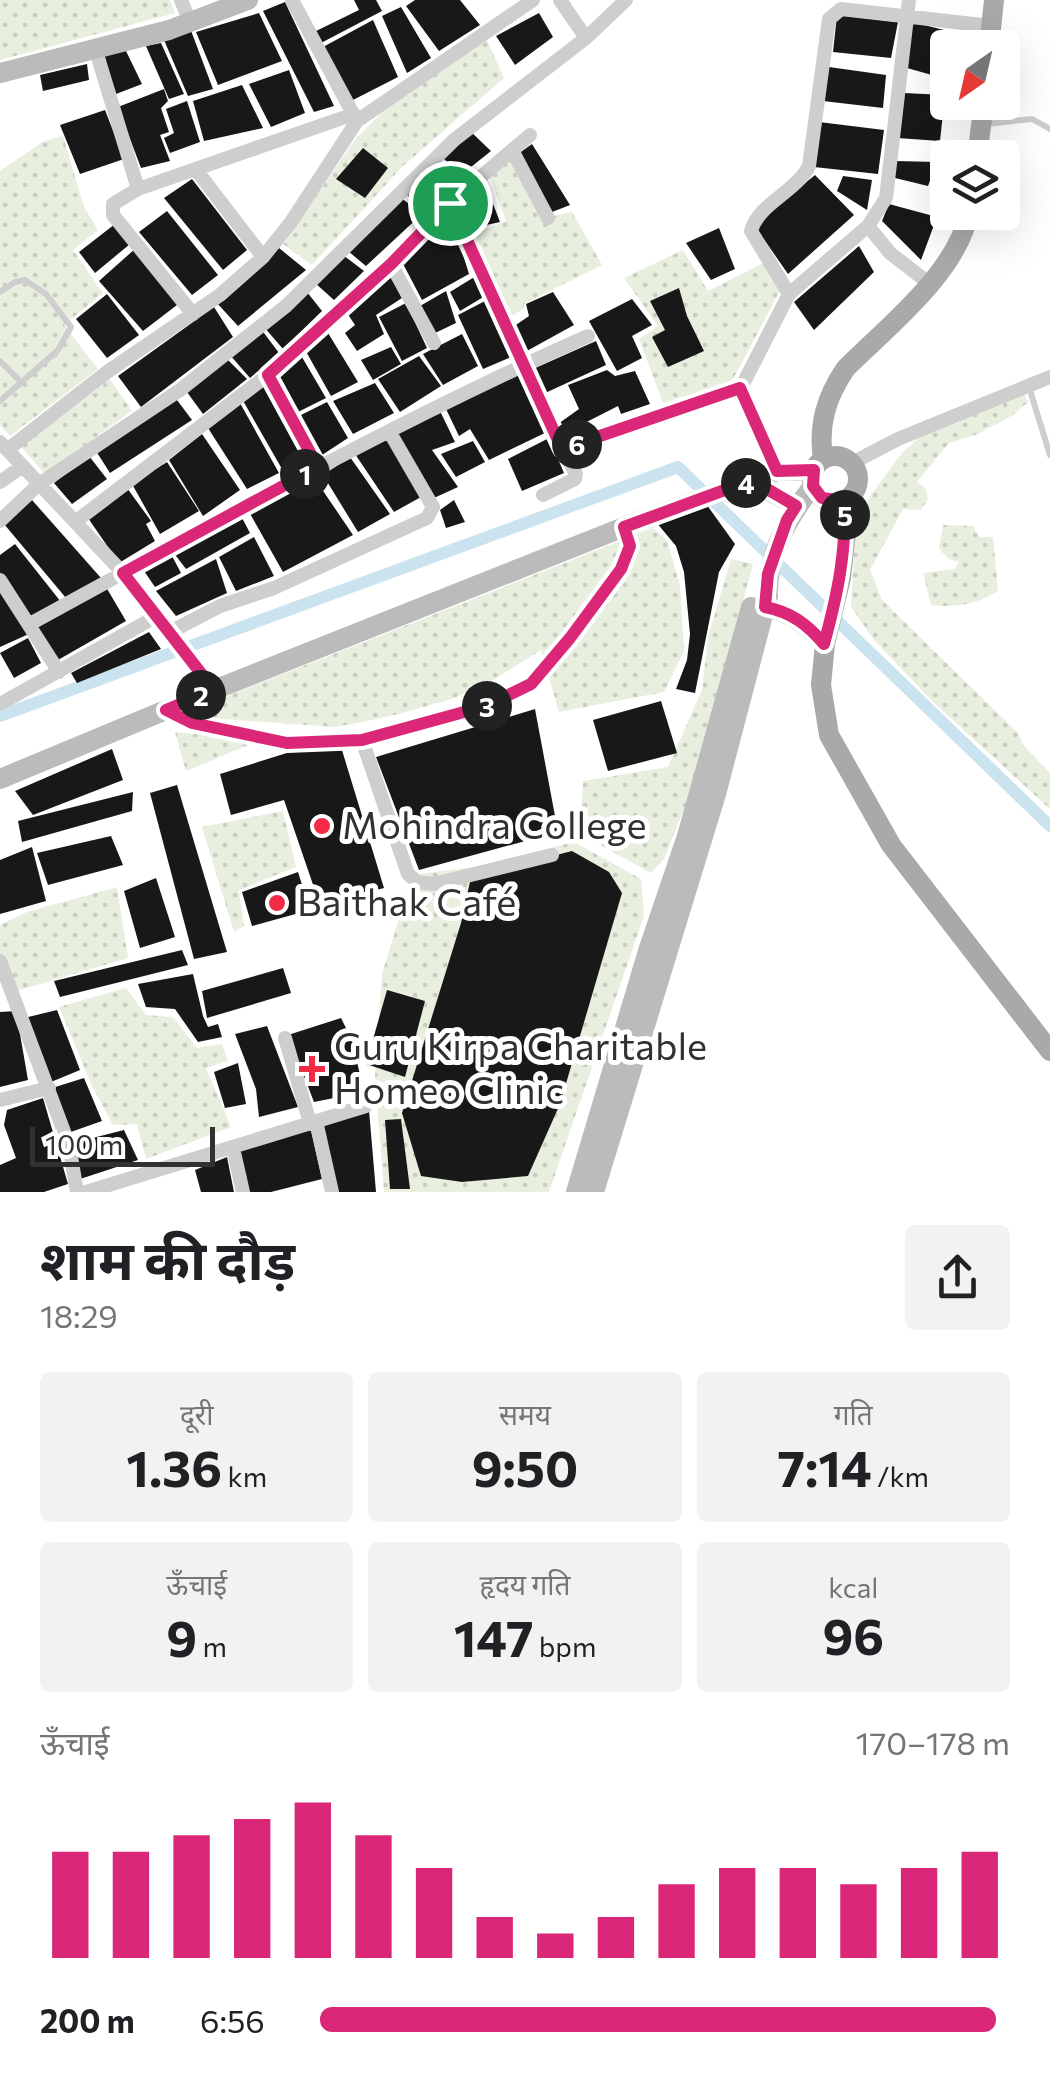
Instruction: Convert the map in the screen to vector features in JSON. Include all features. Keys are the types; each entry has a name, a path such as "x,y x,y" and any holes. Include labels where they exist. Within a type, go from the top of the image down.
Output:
{"main road":[{"path":"0,73 96,50 248,0"},
{"path":"991,30 994,0"},
{"path":"979,140 982,120"},
{"path":"587,1185 648,951 687,836 756,590 768,572 787,520 816,472 838,456 852,462 858,484 844,501 822,498 816,472 820,437 836,382 930,284 956,249 962,230"},
{"path":"0,779 695,500 777,471 816,472"},
{"path":"752,480 796,506"},
{"path":"844,501 846,532 821,685 829,735 891,845 1050,1051"},
{"path":"587,1185 716,794 765,607 768,572"},
{"path":"765,607 783,610 826,639"}],"street":[{"path":"181,0 190,22"},
{"path":"292,0 356,117"},
{"path":"192,314 113,216 113,204 138,189 356,117 533,0"},
{"path":"560,0 586,38"},
{"path":"0,520 39,484 180,390 272,318 454,140 586,38 626,0"},
{"path":"789,294 751,230 756,219 797,185 809,166 828,18 841,9 908,8 970,30"},
{"path":"562,449 740,388 789,294 879,214 886,198 908,8"},
{"path":"96,50 138,189"},
{"path":"214,690 123,573 4,446 192,314 263,258 291,222 356,117"},
{"path":"74,522 268,375 391,264 450,203 530,134"},
{"path":"512,150 548,218"},
{"path":"196,172 263,258"},
{"path":"450,203 522,366 577,476 543,495"},
{"path":"868,226 890,252 930,284"},
{"path":"391,264 434,344"},
{"path":"30,624 318,467 588,336"},
{"path":"268,375 318,467"},
{"path":"852,462 898,439 1050,378"},
{"path":"740,388 777,471"},
{"path":"174,638 220,606 274,588 427,518 433,507 389,431"},
{"path":"0,482 23,466"},
{"path":"166,710 192,723 267,741 362,740 486,706 531,684 570,638 621,569 630,546 624,527"},
{"path":"0,580 59,672"},
{"path":"0,704 157,616"},
{"path":"362,740 408,874 417,882 434,884 552,855"},
{"path":"0,961 69,1145 77,1192"},
{"path":"285,1038 332,1192"},
{"path":"0,1100 48,1088"},
{"path":"86,1192 366,1106"},
{"path":"233,1148 243,1192"}],"lane":[{"path":"981,125 1032,119 1050,129"},
{"path":"0,292 26,280 46,294 70,322 58,350 0,401"},
{"path":"0,360 21,382"},
{"path":"1028,386 1050,454"}],"green space":[{"path":"0,0 170,0 175,13 0,60"},
{"path":"487,40 504,78 403,166 312,265 283,244 357,137 389,106"},
{"path":"63,136 84,207 98,230 73,250 103,293 64,325 98,369 10,436 0,425 0,171 44,141"},
{"path":"512,154 545,218 572,212 602,265 524,304 524,309 508,317 470,236 506,221 489,174"},
{"path":"683,250 708,291 765,262 780,291 732,381 663,403 639,339 658,326 624,278"},
{"path":"110,379 132,411 45,474 21,447"},
{"path":"1021,388 1028,402 1013,415 948,444 917,482 926,489 928,499 921,510 903,509 870,570 882,600 1018,733 1023,745 1050,773 1050,809 933,702 875,641 851,607 855,536 870,496 902,453 931,427 959,423 958,411"},
{"path":"943,525 973,526 979,537 993,537 998,591 966,604 931,605 923,573 955,569 959,562 939,549"},
{"path":"653,528 667,540 680,585 684,651 664,692 559,712 541,650 493,680 452,699 336,727 208,718 192,710"},
{"path":"731,559 753,564 695,781 664,859 651,873 580,834 583,781 668,767 702,690 708,637"},
{"path":"175,732 258,741 186,771"},
{"path":"283,811 296,867 239,890 244,926 234,932 202,827"},
{"path":"574,842 641,879 644,916 549,1192 384,1192 375,1074 382,974 412,875 477,867"},
{"path":"117,887 128,958 17,991 0,965 0,925 27,912"},
{"path":"126,988 146,1015 173,1017 197,1048 222,1044 228,1061 206,1068 231,1127 146,1159 137,1124 113,1125 59,1007"}],"building":[{"path":"354,0 376,0 382,11 321,43 314,32 359,10"},
{"path":"415,0 460,0 480,25 439,51 406,6"},
{"path":"285,2 334,106 314,112 263,11"},
{"path":"401,7 431,58 407,73 382,16"},
{"path":"259,13 282,61 218,85 196,32"},
{"path":"539,13 553,37 515,65 496,36"},
{"path":"837,15 898,22 891,58 833,52"},
{"path":"373,20 398,77 351,101 323,47"},
{"path":"912,22 944,30 930,30 930,74 907,68"},
{"path":"190,28 213,89 188,96 164,40"},
{"path":"161,43 184,94 169,99 146,46"},
{"path":"125,49 142,84 116,94 99,56"},
{"path":"87,64 89,80 43,91 40,75"},
{"path":"829,67 886,75 883,108 823,101"},
{"path":"289,70 305,113 271,127 249,84"},
{"path":"242,85 263,128 204,141 193,101"},
{"path":"164,89 168,101 161,108 169,132 160,135 170,161 141,168 118,107"},
{"path":"904,93 930,94 930,120 942,120 940,140 897,138"},
{"path":"187,101 200,142 170,153 164,138 174,133 166,109"},
{"path":"105,110 124,159 80,174 60,125"},
{"path":"819,122 884,130 878,174 814,167"},
{"path":"469,130 491,151 461,175 442,157"},
{"path":"532,144 570,205 547,214 518,154"},
{"path":"363,148 388,168 365,198 336,179"},
{"path":"438,159 458,177 422,210 405,193"},
{"path":"895,161 930,162 928,186 891,177"},
{"path":"815,175 854,215 788,274 754,225"},
{"path":"843,176 872,180 867,210 837,191"},
{"path":"192,179 247,250 223,270 164,198"},
{"path":"485,183 500,222 473,228 461,198"},
{"path":"400,197 422,214 366,266 348,251"},
{"path":"889,204 930,215 932,230 921,260 882,221"},
{"path":"449,209 469,274 422,300 401,260"},
{"path":"167,211 218,275 192,295 139,232"},
{"path":"115,224 130,244 95,273 79,252"},
{"path":"719,228 735,269 711,280 686,243"},
{"path":"859,246 874,272 814,330 794,302"},
{"path":"136,248 177,305 143,331 99,281"},
{"path":"279,248 306,270 238,326 216,302"},
{"path":"343,255 364,271 334,300 315,283"},
{"path":"391,272 402,298 376,315 384,334 357,351 345,333 355,325 345,310"},
{"path":"476,276 485,296 460,311 450,292"},
{"path":"679,288 704,351 668,367 652,337 665,330 650,301"},
{"path":"446,291 456,323 433,334 420,306"},
{"path":"307,292 322,311 283,349 264,327"},
{"path":"553,292 574,325 525,352 510,329 529,316 526,304"},
{"path":"107,294 139,335 107,358 76,319"},
{"path":"632,299 652,325 632,336 642,358 617,371 589,321"},
{"path":"487,300 511,357 483,369 458,315"},
{"path":"406,303 427,348 402,361 379,317"},
{"path":"214,307 233,337 141,407 118,376"},
{"path":"325,328 358,382 331,396 304,348"},
{"path":"261,329 279,353 250,378 230,355"},
{"path":"462,334 478,366 443,385 423,354"},
{"path":"596,341 606,365 543,394 533,369"},
{"path":"391,347 401,364 373,380 361,360"},
{"path":"299,352 326,398 296,413 272,375"},
{"path":"419,356 441,386 400,412 378,379"},
{"path":"227,359 247,379 203,414 184,388"},
{"path":"607,370 615,376 635,371 650,404 621,414 618,406 565,433 558,424 579,409 568,385"},
{"path":"517,373 549,431 489,460 470,429 459,436 446,409"},
{"path":"267,381 306,458 282,469 242,399"},
{"path":"375,383 394,413 353,434 333,401"},
{"path":"174,396 192,420 110,473 96,451"},
{"path":"327,402 348,438 319,457 295,418"},
{"path":"240,403 279,473 247,489 208,428"},
{"path":"440,411 455,442 432,450 458,487 434,498 392,436"},
{"path":"202,434 240,490 203,516 169,460"},
{"path":"386,436 421,497 394,512 355,454"},
{"path":"549,438 564,473 522,491 508,459"},
{"path":"473,441 485,462 456,477 441,454"},
{"path":"89,456 107,479 72,504 54,483"},
{"path":"350,457 390,514 358,532 323,475"},
{"path":"167,462 199,511 160,534 132,484"},
{"path":"313,476 353,535 283,572 248,510"},
{"path":"127,488 151,521 146,524 155,541 119,563 88,518"},
{"path":"32,500 101,578 66,598 4,524"},
{"path":"454,500 465,522 446,528 440,510"},
{"path":"704,501 735,544 719,572 695,693 676,689 687,660 690,634 684,572 676,546 656,522"},
{"path":"240,514 250,533 186,569 173,552"},
{"path":"254,537 274,576 236,591 219,557"},
{"path":"15,544 61,602 32,619 0,574 0,555"},
{"path":"172,556 181,573 155,587 142,568"},
{"path":"216,559 227,593 176,616 156,591"},
{"path":"106,587 126,621 58,660 35,625"},
{"path":"0,590 31,633 0,647"},
{"path":"149,632 161,649 77,683 71,673"},
{"path":"28,638 41,663 14,678 0,653"},
{"path":"661,701 677,753 608,771 593,720"},
{"path":"535,709 558,832 419,870 376,757"},
{"path":"338,737 384,888 320,905 284,800 231,815 220,774"},
{"path":"112,749 123,780 33,815 15,791"},
{"path":"177,785 227,952 194,959 150,793"},
{"path":"133,792 132,811 22,842 18,821"},
{"path":"111,836 123,865 48,885 37,853"},
{"path":"32,847 46,901 0,914 0,860"},
{"path":"572,851 609,872 622,893 560,1104 528,1176 462,1182 421,1176 402,1113 461,923 471,877"},
{"name":"Baithak Café","path":"298,872 310,910 252,926 242,892"},
{"path":"156,878 175,937 140,948 124,891"},
{"path":"182,950 188,965 60,997 54,981"},
{"path":"283,968 291,993 207,1018 202,991"},
{"path":"193,974 208,1027 218,1024 222,1037 198,1042 175,1009 146,1007 138,984"},
{"path":"387,990 425,1001 405,1077 366,1064"},
{"path":"57,1010 80,1070 51,1082 24,1018"},
{"path":"16,1011 28,1080 0,1087 0,1012"},
{"path":"341,1018 352,1040 364,1092 314,1102 288,1035"},
{"path":"267,1026 298,1107 259,1117 256,1089 235,1034"},
{"path":"238,1063 246,1104 225,1108 214,1072"},
{"path":"84,1078 102,1121 65,1134 52,1088"},
{"path":"43,1098 68,1184 44,1192 0,1192 0,1165 16,1158 4,1125 7,1110"},
{"path":"369,1110 376,1192 337,1192 320,1126"},
{"path":"401,1119 410,1189 390,1189 385,1120"},
{"path":"310,1126 322,1179 271,1192 249,1192 240,1150"},
{"path":"124,1130 138,1160 74,1181 61,1146"},
{"path":"227,1157 234,1192 201,1192 195,1170"}],"waterway":[{"path":"0,716 678,467 1050,826"}],"place":[{"name":"Mohindra College","path":"322,826"},
{"name":"Baithak Café","path":"277,903"},
{"name":"Guru Kirpa Charitable Homeo Clinic","path":"312,1069"}],"route":[{"path":"450,203 562,449 740,388 777,471 814,470 816,493 829,502 844,501 846,532 840,578 824,644 797,618 783,610 765,607 768,574 796,506 752,480 624,527 630,546 621,569 570,638 531,684 486,706 362,740 287,743 192,723 166,710 214,690 123,573 318,467 268,375 391,264 450,203"}]}
